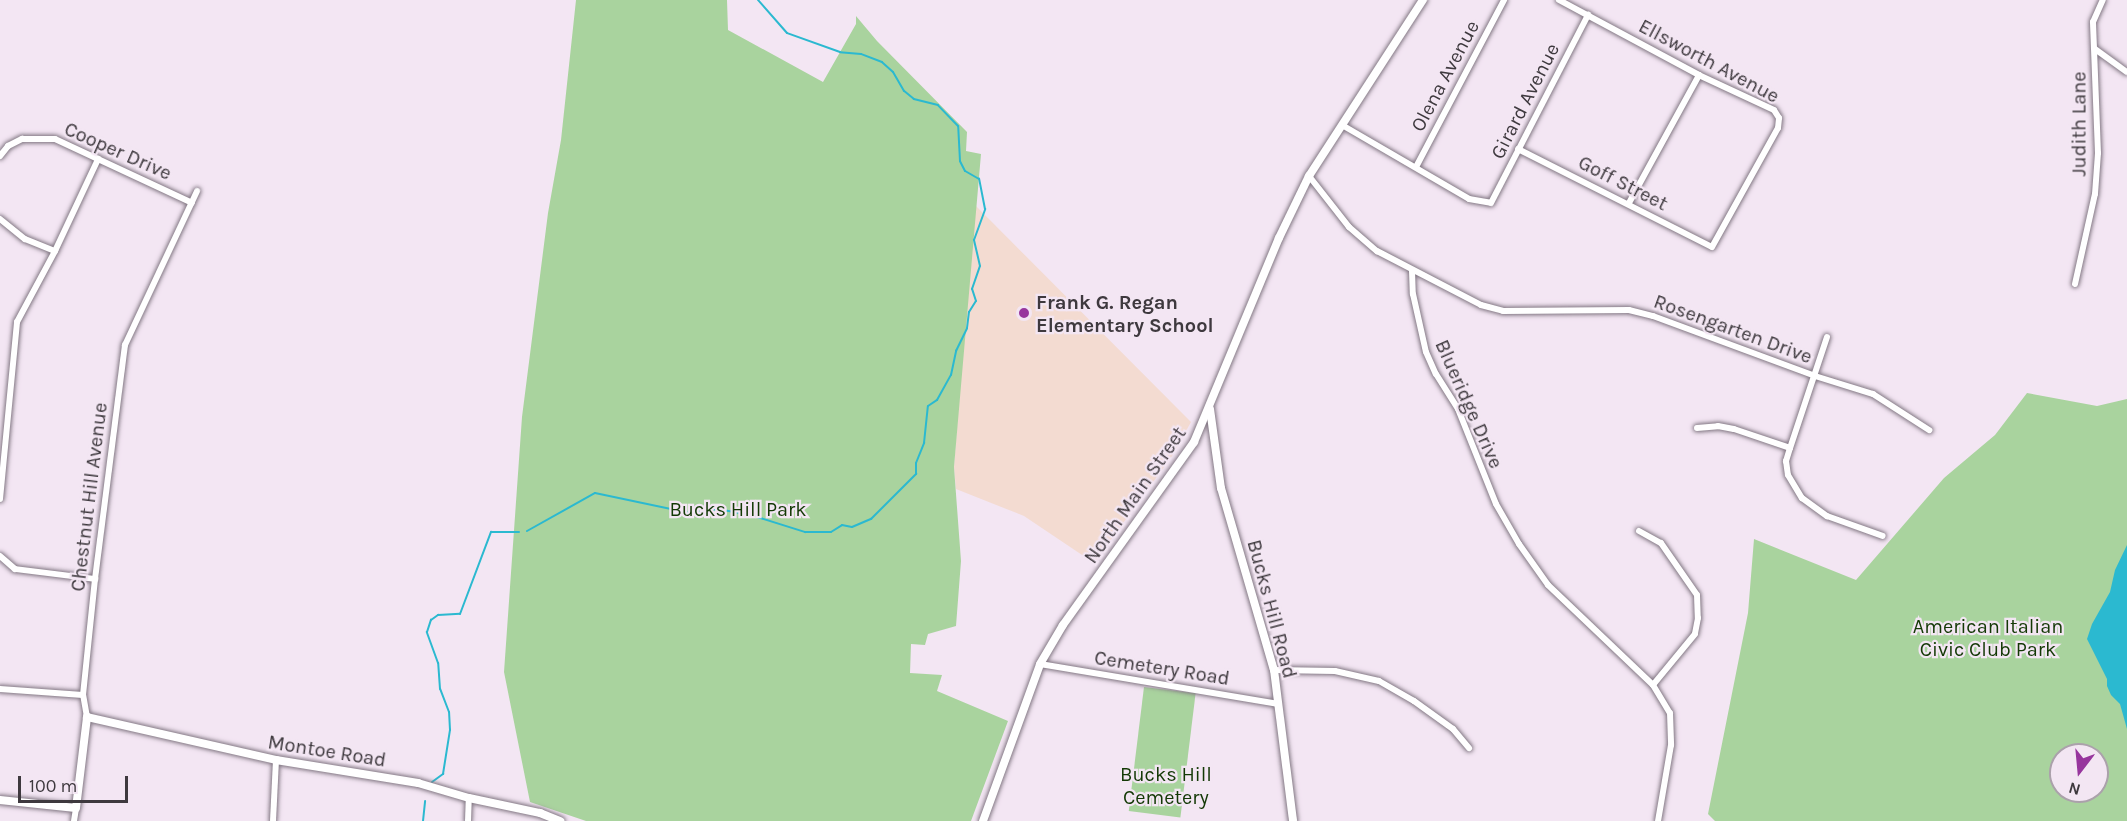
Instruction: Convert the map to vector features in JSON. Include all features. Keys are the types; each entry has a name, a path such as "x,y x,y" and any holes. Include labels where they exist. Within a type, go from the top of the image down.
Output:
{"street":[{"name":"North Main Street","path":"983,821 1040,664 1063,625 1194,442 1279,238 1309,176 1423,0"},
{"name":"Olena Avenue","path":"1416,167 1504,0"},
{"name":"Ellsworth Avenue","path":"1559,0 1699,75 1774,110 1779,118 1778,128 1712,247"},
{"name":"Judith Lane","path":"2075,284 2095,194 2098,153 2092,22 2103,0"},
{"name":"Girard Avenue","path":"1416,167 1469,199 1491,203 1588,15"},
{"path":"2095,49 2127,72"},
{"path":"1629,203 1699,75"},
{"path":"1342,125 1416,167"},
{"name":"Cooper Drive","path":"0,156 8,146 22,139 39,137 55,139 192,202"},
{"name":"Goff Street","path":"1518,149 1629,203 1712,247"},
{"path":"0,499 17,322 55,251 98,159"},
{"name":"Rosengarten Drive","path":"1309,176 1349,227 1377,251 1481,305 1503,311 1629,310 1653,316 1815,376 1874,394 1929,430"},
{"name":"Chestnut Hill Avenue","path":"74,821 87,717 83,695 94,579 125,345 196,191"},
{"path":"0,219 25,239 55,251"},
{"name":"Blueridge Drive","path":"1412,271 1413,294 1426,352 1436,374 1458,409 1496,504 1519,544 1548,585 1653,685 1671,713 1673,728 1658,821"},
{"path":"1827,337 1786,462 1788,475 1802,498 1827,516 1883,536"},
{"name":"Bucks Hill Road","path":"1210,408 1221,488 1274,670 1293,821"},
{"path":"1697,428 1718,426 1734,429 1790,448"},
{"path":"1639,531 1661,543 1697,595 1698,618 1695,634 1653,685"},
{"path":"0,556 15,569 94,579"},
{"name":"Cemetery Road","path":"1040,664 1279,704"},
{"path":"1274,670 1335,671 1379,681 1414,701 1453,729 1469,747"},
{"path":"0,689 83,695"},
{"name":"Montoe Road","path":"87,717 276,760 418,783 469,798 540,813 560,821"},
{"path":"273,821 276,760"},
{"path":"468,821 469,798"},
{"path":"0,800 76,808"}],"shaded area":[{"name":"Frank G. Regan Elementary School","path":"974,204 1191,422 1172,456 1094,563 1024,516 956,489 954,467"}],"green space":[{"name":"Bucks Hill Park","path":"576,0 727,0 728,30 823,82 856,24 856,16 877,41 967,132 966,151 981,154 954,467 961,561 956,626 928,634 925,645 911,644 910,673 942,675 937,691 1008,721 971,821 586,821 530,802 504,672 522,417 548,213 561,140"},
{"name":"American Italian Civic Club Park","path":"2027,393 2097,406 2127,399 2127,821 1715,821 1708,814 1748,613 1754,539 1856,580 1944,478 1995,435"},
{"name":"Bucks Hill Cemetery","path":"1144,687 1196,693 1180,817 1129,811"}],"water":[{"path":"2127,545 2127,729 2120,704 2111,695 2107,679 2087,639 2092,624 2110,592 2115,570"}],"waterway":[{"path":"527,531 595,493 690,513 717,509 751,515 805,532 831,532 842,525 852,527 871,519 916,474 916,463 924,443 928,406 937,400 951,375 956,351 967,328 969,312 976,301 972,289 980,266 974,240 985,209 979,179 965,171 960,161 958,126 938,105 914,99 904,91 893,72 882,62 861,54 840,52 787,33 758,0"},
{"path":"432,782 443,774 450,730 449,712 440,689 438,663 427,632 431,620 438,615 460,614 491,532 519,532"},
{"path":"423,821 425,801"}],"place":[{"name":"Frank G. Regan Elementary School","path":"1024,313"}]}
